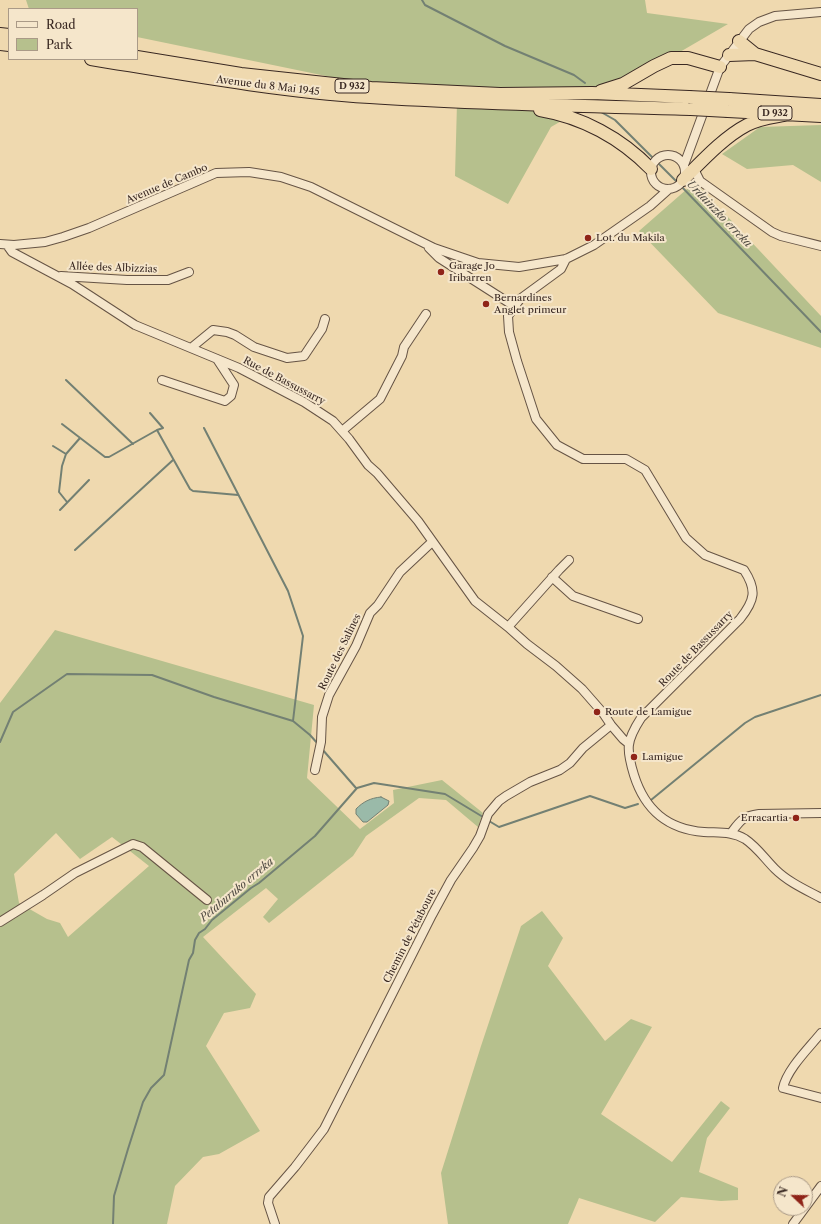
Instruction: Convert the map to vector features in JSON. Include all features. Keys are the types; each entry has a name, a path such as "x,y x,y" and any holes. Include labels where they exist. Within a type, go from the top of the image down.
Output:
{"highway":[{"path":"739,41 755,54"},
{"path":"729,55 755,54 821,74"},
{"name":"Avenue du 8 Mai 1945","path":"138,57 248,75 371,88 500,94 592,94"},
{"path":"592,94 623,84 671,58 688,58 720,67"},
{"name":"Avenue du 8 Mai 1945","path":"97,60 226,82 369,97 691,109 728,105"},
{"name":"D 932","path":"592,94 689,97 728,105 789,114 821,116"},
{"path":"503,103 552,112 582,122 623,144 642,159 654,163"},
{"name":"D 932","path":"728,105 821,104"},
{"path":"678,185 689,167 732,134 748,124 789,114"}],"street":[{"path":"689,167 690,146 720,67 739,41 759,22 775,16 821,12"},
{"path":"676,156 690,146"},
{"path":"678,185 661,188 656,185 651,178 654,163 669,154 676,156 689,167 700,181 772,232 781,236 821,246"},
{"name":"Avenue de Cambo","path":"3,244 45,242 63,238 216,174 249,172 281,177 311,187 427,246 478,263 519,267 566,259 594,245 678,185"},
{"path":"650,206 657,191 656,185"},
{"name":"Rue de Bassussarry","path":"3,244 18,256 59,276 135,325 239,368 304,402 333,421 361,457 418,522 475,601 508,627"},
{"name":"Avenue de Cambo","path":"427,246 439,258 514,306"},
{"path":"514,306 520,299 561,269 566,262 566,259"},
{"name":"Allée des Albizzias","path":"59,276 127,280 168,280 188,272"},
{"name":"Route de Bassussarry","path":"514,306 508,316 509,332 516,361 536,419 557,446 583,459 626,459 645,470 686,538 705,555 744,570 753,588 752,599 745,612 641,718 628,743"},
{"path":"342,431 380,399 402,356 404,347 426,314"},
{"path":"190,348 213,330 227,332 254,347 287,358 304,356 322,328 325,319"},
{"path":"162,380 225,401 231,396 234,385 216,358"},
{"name":"Route des Salines","path":"315,770 321,742 322,717 330,695 356,646 370,613 378,605 400,572 432,542"},
{"path":"569,560 508,627 582,689 603,713 611,725 628,743 629,759 638,788 644,799 655,811 666,820 688,829 704,832 731,833 746,840 756,848 776,870 791,881 821,898"},
{"path":"552,577 573,596 638,619"},
{"name":"Chemin de Pétaboure","path":"275,1224 268,1203 269,1197 295,1167 324,1128 434,910 451,880 480,836 488,814 499,801 506,796 530,782 560,770 570,763 583,748 611,725"},
{"path":"731,833 739,821 749,815 821,813"},
{"path":"0,922 43,896 75,873 133,844 142,847 207,900"},
{"path":"821,1033 790,1071 784,1081 783,1088 821,1098"},
{"path":"793,1224 821,1186"}],"green space":[{"path":"26,0 645,0 647,13 728,24 551,127 508,204 455,176 457,103 138,37 138,8 29,8"},
{"path":"821,125 821,182 793,165 747,169 722,154 760,127"},
{"path":"695,182 821,316 821,348 718,313 639,231"},
{"path":"55,630 314,705 307,778 360,829 394,803 393,790 442,780 483,813 478,827 446,800 419,798 366,836 353,856 269,923 263,917 278,899 266,888 203,937 256,994 250,1008 224,1013 206,1046 260,1131 219,1154 203,1157 175,1186 167,1224 0,1224 0,703","holes":["56,833 80,859 112,837 149,866 68,937 60,923 47,919 19,903 14,874"]},
{"path":"542,911 563,938 548,966 605,1041 631,1019 652,1027 601,1114 672,1162 721,1101 730,1108 707,1138 699,1172 738,1188 738,1200 721,1201 681,1197 655,1222 579,1198 568,1224 448,1224 441,1173 521,926"}],"shaded area":[{"path":"381,797 389,801 388,805 367,822 363,822 356,814 356,809 361,804 373,798"}],"waterway":[{"name":"Urdainzko erreka","path":"422,0 425,5 505,46 574,75 585,83"},
{"name":"Urdainzko erreka","path":"601,112 615,120 679,184 821,332"},
{"path":"66,380 133,444"},
{"path":"150,413 163,428 157,430"},
{"path":"62,424 105,457 109,457 157,430 190,489 193,491 238,495"},
{"path":"204,428 288,591 303,636 293,721"},
{"path":"67,502 59,492 62,466 66,454 80,438"},
{"path":"53,446 66,454"},
{"path":"75,550 173,460"},
{"path":"60,510 89,480"},
{"path":"0,742 13,712 67,674 152,675 214,697 293,721 310,735 318,744"},
{"name":"Petaburuko erreka","path":"651,800 745,723 755,717 821,695"},
{"path":"322,749 356,788"},
{"name":"Petaburuko erreka","path":"113,1224 114,1196 143,1102 151,1088 164,1075 189,960 193,953 195,940 199,933 205,929 212,920 315,836 357,788 374,783 445,794 483,817"},
{"name":"Petaburuko erreka","path":"489,821 499,827 590,796 625,808 638,804"}],"place":[{"name":"Lot. du Makila","path":"588,238"},
{"name":"Garage Jo Iribarren","path":"441,272"},
{"name":"Bernardines Anglet primeur","path":"486,304"},
{"name":"Route de Lamigue","path":"597,712"},
{"name":"Lamigue","path":"634,757"},
{"name":"Erracartia","path":"796,818"}]}
